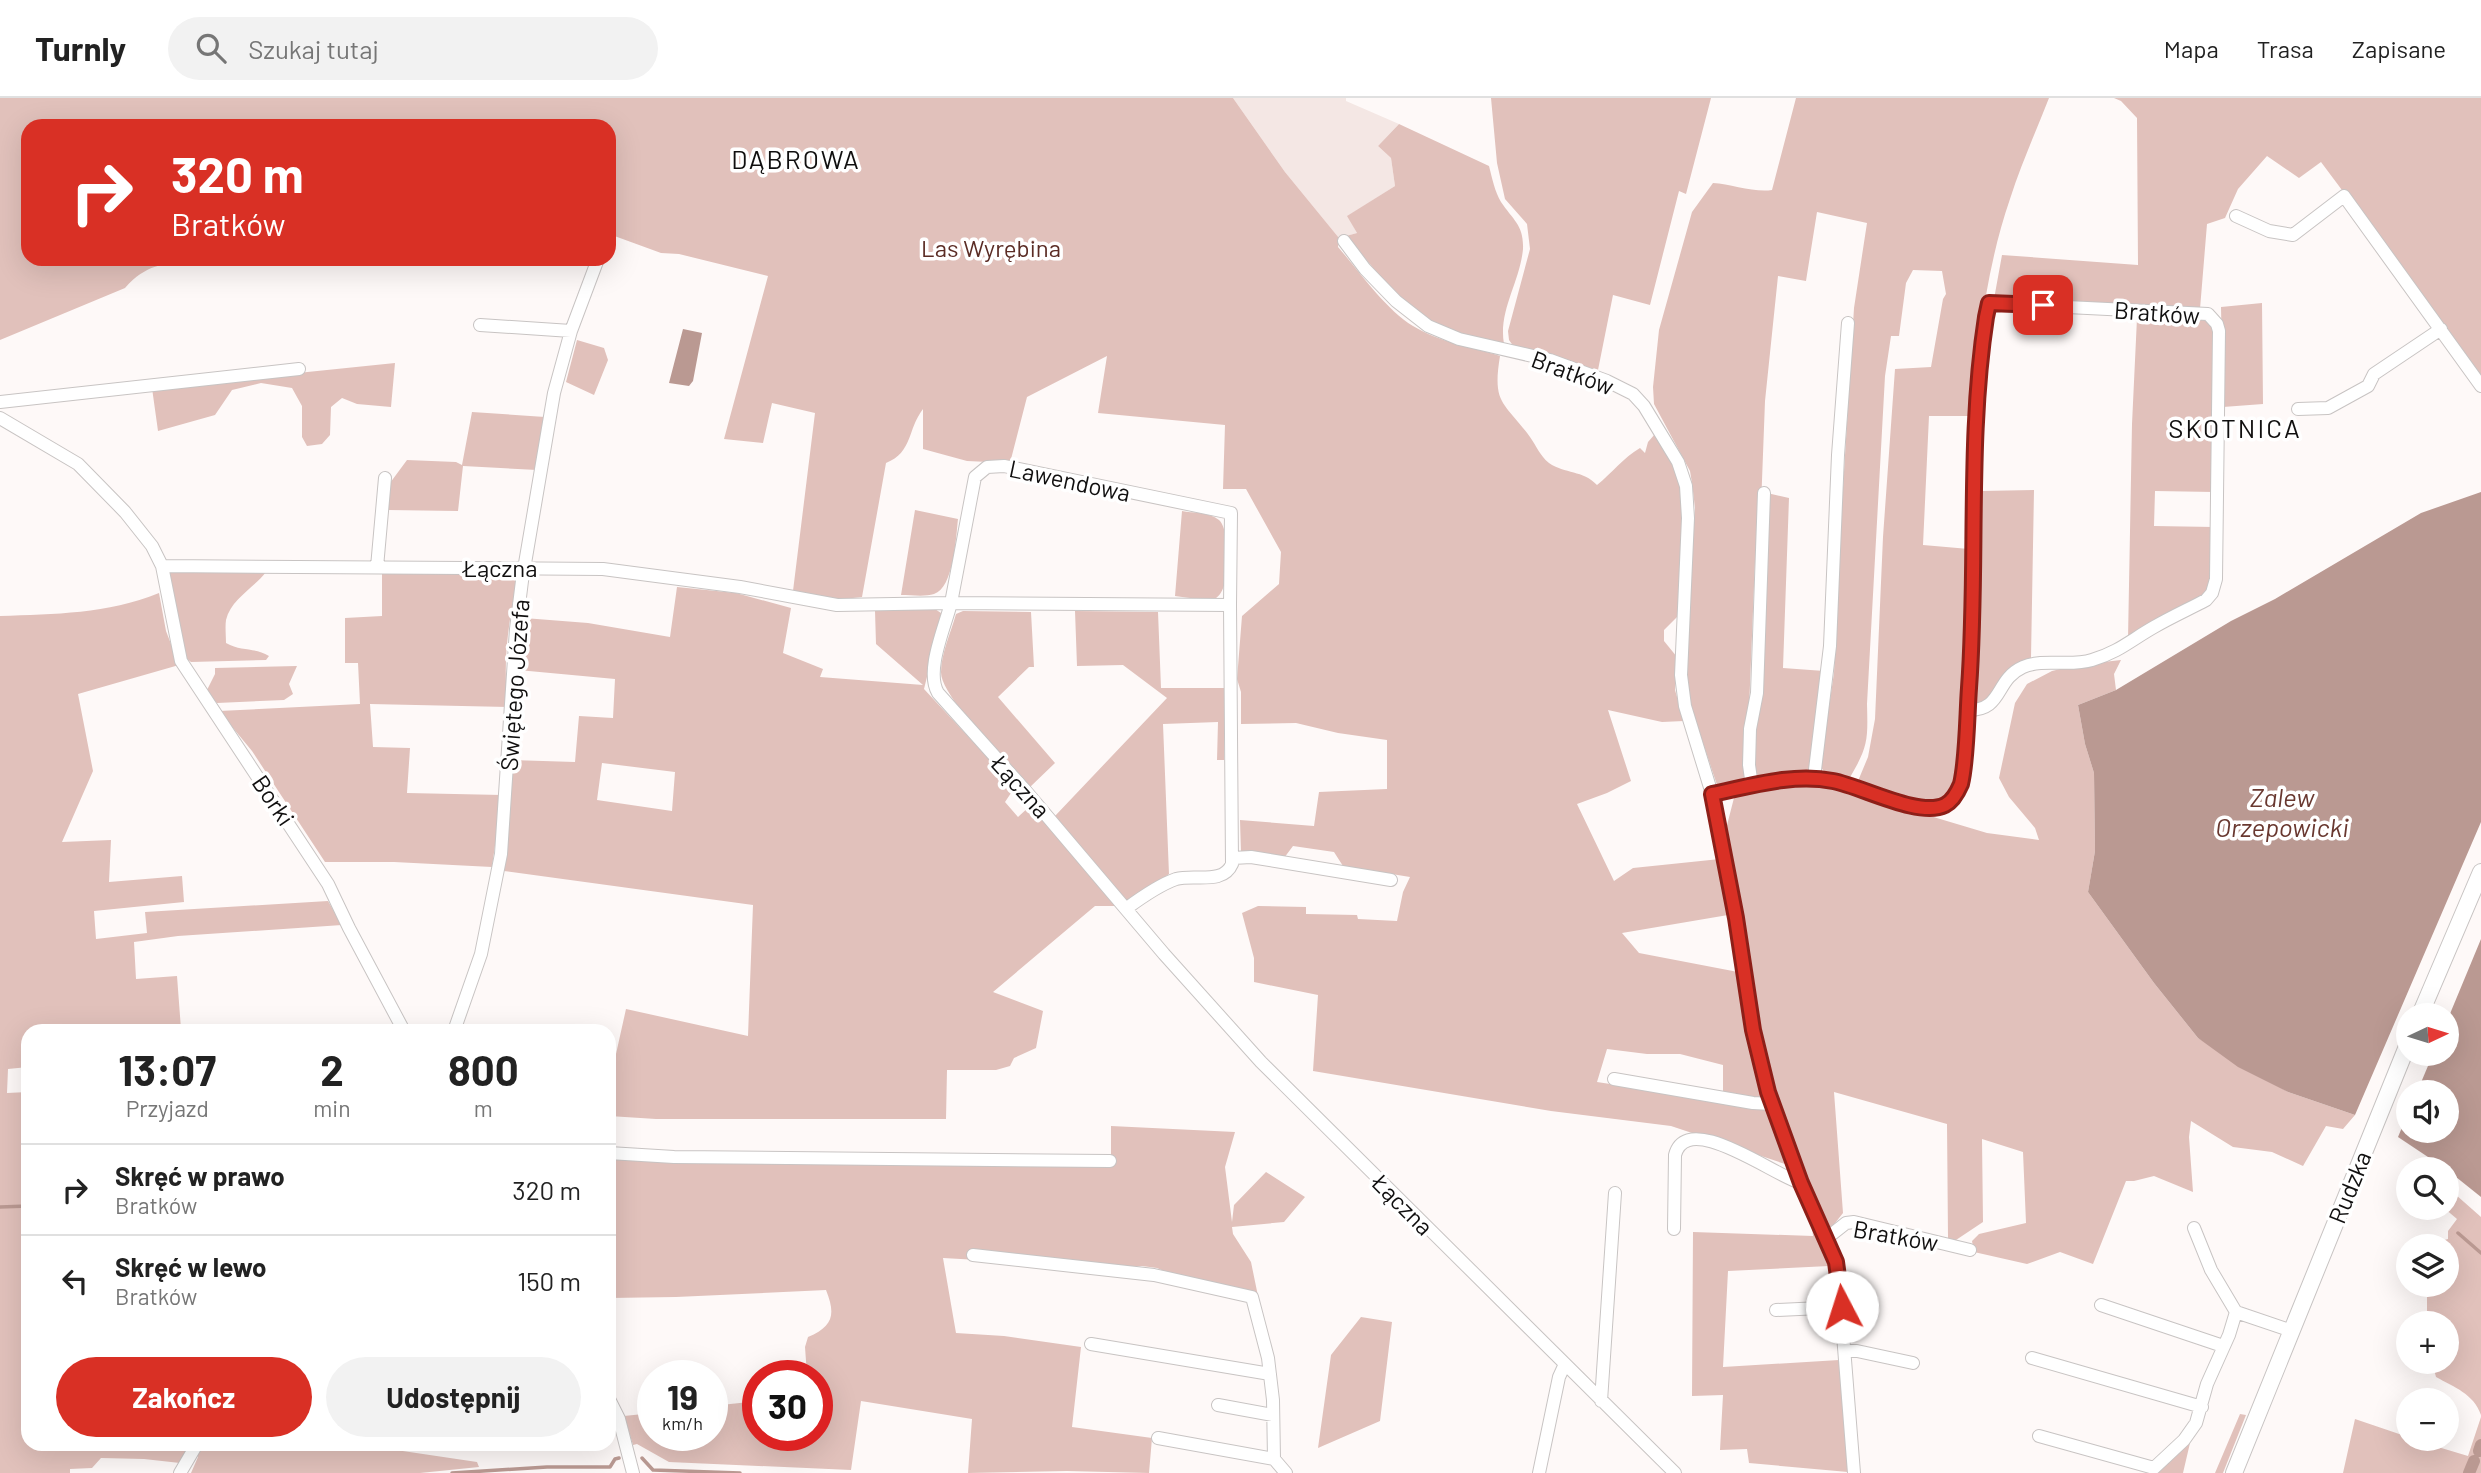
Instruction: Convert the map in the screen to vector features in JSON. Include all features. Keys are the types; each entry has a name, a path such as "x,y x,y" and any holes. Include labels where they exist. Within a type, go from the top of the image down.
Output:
{"main road":[{"path":"2425,1003 2481,872"},
{"name":"Rudzka","path":"2234,1473 2399,1066"}],"street":[{"path":"2236,216 2269,231 2293,235 2344,196 2481,386"},
{"name":"Bratków","path":"1344,240 1365,269 1396,301 1428,326 1460,339 1550,360 1588,373 1633,394 1666,440 1682,471 1686,486 1688,519 1681,675 1685,706 1712,794 1736,918 1753,1030 1772,1104 1801,1183 1827,1238 1839,1272 1854,1473"},
{"name":"Świętego Józefa","path":"456,1024 481,954 501,853 514,645 554,393 571,331 595,266"},
{"name":"Bratków","path":"1712,794 1814,778 1844,783 1914,806 1933,808 1945,805 1954,797 1961,784 1967,710 1972,635 1977,404 1989,303 2208,314 2217,324 2219,331 2216,579 2213,593 2206,600 2156,626 2115,652 2090,661 2037,664 2020,669 2008,679 1990,705 1982,711 1967,710"},
{"path":"1814,778 1830,646 1838,455 1848,323"},
{"path":"480,325 571,331"},
{"path":"2298,409 2328,408 2368,386 2374,374 2441,329"},
{"path":"0,402 299,369"},
{"path":"0,418 78,464 125,512 152,546 162,566"},
{"name":"Lawendowa","path":"951,603 972,484 983,469 997,465 1231,513 1233,858"},
{"path":"377,567 386,478"},
{"path":"1752,786 1749,729 1756,693 1764,493"},
{"name":"Łączna","path":"162,566 603,569 740,587 837,605 951,603 933,671 935,689 1261,1062 1675,1473"},
{"name":"Borki","path":"162,566 181,661 328,884 400,1024"},
{"path":"951,603 1230,605"},
{"path":"1127,908 1171,881 1185,877 1220,876 1231,868 1233,858 1251,857 1391,880"},
{"path":"1614,1079 1772,1104"},
{"path":"1674,1230 1675,1155 1679,1144 1685,1139 1713,1142 1801,1183"},
{"path":"616,1153 674,1157 1110,1161"},
{"path":"1601,1401 1615,1193"},
{"name":"Bratków","path":"1827,1238 1846,1223 1854,1222 1970,1250"},
{"path":"2194,1228 2211,1270 2236,1312 2292,1331"},
{"path":"973,1255 1154,1275 1252,1297 1268,1358 1274,1459"},
{"path":"2101,1305 2223,1346"},
{"path":"1776,1310 1842,1307"},
{"path":"2039,1436 2154,1468 2190,1434 2236,1312"},
{"path":"1091,1344 1270,1374"},
{"path":"1845,1351 1913,1363"},
{"path":"2032,1358 2202,1408"},
{"path":"1539,1473 1559,1377 1565,1364"},
{"path":"1218,1405 1273,1415"},
{"path":"616,1426 633,1473"},
{"path":"1158,1438 1274,1459 1286,1473"},
{"path":"180,1473 193,1451"}],"shaded area":[{"path":"1233,98 1346,98 1346,101 1399,124 1378,146 1391,158 1395,186 1348,216 1357,233 1339,238 1285,172"}],"green space":[{"name":"Las Wyrębina","path":"0,98 1233,98 1285,172 1339,238 1338,247 1393,310 1413,326 1434,336 1500,356 1498,384 1502,401 1549,463 1586,477 1597,485 1640,448 1645,453 1648,442 1655,434 1675,467 1684,501 1678,616 1664,630 1664,641 1677,657 1675,690 1684,721 1662,722 1608,710 1631,781 1577,804 1614,881 1633,868 1720,859 1728,915 1622,933 1639,953 1738,972 1766,1101 1723,1096 1723,1065 1680,1054 1647,1054 1607,1049 1597,1082 1768,1108 1788,1165 1671,1126 1551,1111 1313,1071 1318,995 1254,982 1254,958 1242,913 1258,906 1306,907 1306,914 1357,915 1358,919 1397,921 1403,892 1410,877 1343,866 1334,852 1293,846 1284,858 1241,853 1240,820 1314,826 1319,792 1387,789 1387,740 1338,733 1296,723 1241,724 1241,692 1237,679 1242,616 1279,584 1281,552 1246,489 1223,489 1225,425 1098,413 1107,356 1027,397 1010,463 967,461 923,449 923,409 901,453 886,463 862,597 827,598 793,591 815,413 772,403 763,443 724,439 768,276 679,254 661,253 616,237 616,119 21,119 21,266 159,266 140,274 125,288 0,340"},
{"path":"1491,98 1711,98 1686,194 1679,191 1650,305 1613,295 1598,370 1514,347 1509,340 1508,331 1530,249 1527,224 1505,199 1497,163"},
{"path":"1796,98 2049,98 2014,186 1995,252 1980,334 1971,416 1929,416 1923,545 1969,549 1965,698 1956,785 1946,800 1925,803 1858,781 1868,757 1875,719 1883,537 1895,369 1931,367 1946,294 1942,271 1913,270 1906,283 1899,336 1891,336 1885,376 1866,743 1849,779 1826,774 1820,766 1834,673 1854,308 1867,223 1817,212 1806,281 1778,276 1765,401 1746,783 1723,787 1717,785 1683,683 1695,508 1690,471 1654,404 1653,387 1659,330 1692,212 1713,183 1772,190"},
{"path":"2114,98 2481,98 2481,376 2321,162 2299,178 2267,156 2238,189 2225,218 2207,224 2200,309 1994,299 2002,255 2138,265 2137,118 2121,101"},
{"path":"1399,124 1489,166 1499,198 1520,228 1523,249 1504,320 1504,344 1437,328 1403,303 1346,236 1357,233 1347,216 1395,186 1391,158 1378,146"},
{"path":"2262,303 2263,404 2223,407 2221,307"},
{"path":"2137,318 2206,318 2215,332 2214,492 2155,491 2154,526 2214,527 2213,580 2208,595 2128,639 2132,424"},
{"path":"577,340 604,348 608,360 594,395 566,382"},
{"path":"395,363 391,407 357,404 342,398 331,407 330,435 322,444 307,446 302,437 302,406 292,388 261,383 232,390 215,415 158,431 152,388"},
{"path":"472,412 545,417 537,470 463,466 458,511 388,510 390,483 407,460 456,462 462,465"},
{"path":"2034,490 2031,658 2009,672 1984,703 1973,703 1981,491"},
{"path":"1767,493 1789,498 1783,668 1824,671 1811,768 1803,774 1756,780 1753,763"},
{"path":"915,510 958,519 950,572 941,590 930,595 901,595"},
{"path":"1182,511 1211,516 1223,526 1228,562 1224,587 1213,599 1175,596"},
{"path":"382,570 519,571 507,639 508,707 370,704 373,747 410,748 407,793 502,795 492,867 325,862 252,751 219,711 360,704 358,663 345,663 345,618 382,616"},
{"path":"266,572 229,613 226,620 226,643 264,653 269,656 266,660 191,662 186,658 167,573"},
{"path":"677,587 736,593 791,608 783,653 823,669 820,677 923,685 876,644 875,611 932,607 941,613 924,689 1015,787 1005,802 1018,817 1031,805 1115,906 1095,906 993,992 1043,1011 1036,1048 1014,1058 1010,1066 996,1070 947,1070 946,1119 656,1119 616,1116 616,1054 626,1009 748,1036 753,905 504,871 511,760 575,762 579,716 613,718 615,679 518,670 524,618 588,623 670,637","holes":["602,763 675,772 672,811 597,800"]},
{"path":"159,593 166,631 179,665 78,694 93,771 62,842 111,840 109,882 182,876 184,902 94,911 96,939 147,933 145,912 328,901 342,925 178,936 134,942 136,979 177,976 181,1024 21,1024 21,1068 8,1069 7,1093 21,1092 21,1451 186,1451 180,1463 101,1458 92,1468 70,1469 70,1473 0,1473 0,616 100,609"},
{"path":"963,611 1031,612 1034,667 1029,667 998,697 1055,763 1029,788 964,714 944,683 941,665 944,650 956,614"},
{"path":"1075,611 1158,612 1161,688 1224,688 1224,760 1217,760 1218,722 1163,724 1169,874 1128,904 1055,816 1167,698 1123,665 1077,666"},
{"path":"2121,660 2114,674 2116,690 2078,705 2085,744 2094,773 2095,851 2088,892 2198,1038 2288,1092 2355,1115 2343,1129 2326,1126 2303,1166 2272,1152 2233,1147 2191,1121 2189,1137 2193,1192 2154,1176 2126,1181 2093,1264 2060,1252 2027,1264 1974,1252 1972,1241 1979,1234 2026,1223 2023,1152 1982,1139 1983,1222 1953,1242 1948,1238 1947,1124 1834,1092 1843,1213 1828,1232 1803,1175 1763,1056 1725,833 1735,794 1761,788 1823,784 1987,833 2039,840 2035,828 2009,797 1999,778 2015,703 2027,684 2052,671"},
{"path":"297,666 289,684 293,694 284,700 217,703 206,692 215,674 215,668"},
{"path":"1111,1126 1235,1132 1225,1167 1232,1222 1234,1205 1266,1172 1305,1197 1284,1222 1232,1227 1233,1234 1251,1262 1258,1296 1142,1266 1115,1268 943,1258 956,1333 1004,1336 1081,1347 1072,1427 1152,1438 1149,1473 968,1473 972,1419 861,1401 851,1470 669,1462 649,1451 728,1451 728,1404 742,1403 742,1451 833,1451 833,1360 806,1360 805,1347 808,1337 827,1324 831,1306 826,1290 616,1298 616,1157 1111,1162"},
{"path":"2459,1198 2481,1217 2481,1415 2468,1396 2435,1374 2459,1374 2459,1311 2427,1311 2427,1297 2459,1297 2459,1234 2448,1234 2459,1220"},
{"path":"1811,1218 1821,1236 1833,1273 1829,1266 1728,1271 1723,1367 1839,1360 1848,1472 1749,1463 1747,1449 1720,1450 1723,1395 1692,1396 1693,1232 1813,1236"},
{"path":"1361,1317 1392,1322 1380,1421 1318,1448 1331,1355"},
{"path":"2240,1414 2246,1415 2223,1473 2215,1473"},
{"path":"637,1415 637,1444 633,1445 624,1416"},
{"path":"2481,1417 2481,1473 2343,1473 2355,1419 2396,1433 2396,1451 2451,1451 2468,1456"},
{"path":"2190,1443 2183,1473 2153,1473"},
{"path":"403,1451 477,1462 479,1467 420,1473 191,1473 198,1457 196,1452"}],"water":[{"path":"683,329 702,333 693,381 689,386 669,383"},
{"name":"Zalew Orzepowicki","path":"2481,492 2481,822 2403,1003 2396,1003 2396,1020 2355,1115 2288,1092 2238,1067 2198,1038 2088,892 2095,851 2094,773 2085,744 2078,705 2116,690 2421,513"},
{"path":"2481,939 2481,1197 2459,1179 2459,1157 2428,1157 2407,1143 2459,1143 2459,1080 2422,1080 2428,1066 2459,1066 2459,1003 2454,1003"}],"waterway":[{"path":"0,1207 21,1206"},
{"path":"2458,1233 2481,1253"},
{"path":"2479,1451 2481,1445"},
{"path":"452,1473 547,1467 610,1467 615,1459 619,1458"},
{"path":"642,1458 653,1470 740,1473"},
{"path":"2469,1473 2474,1461"}],"district":[{"name":"DĄBROWA","path":"796,158"},
{"name":"SKOTNICA","path":"2235,427"}],"route":[{"path":"1842,1307 1836,1262 1801,1183 1768,1092 1753,1030 1736,918 1712,794 1772,782 1810,778 1844,783 1924,807 1945,805 1954,797 1961,779 1970,673 1977,404 1986,317 1989,303 2043,305"}]}
